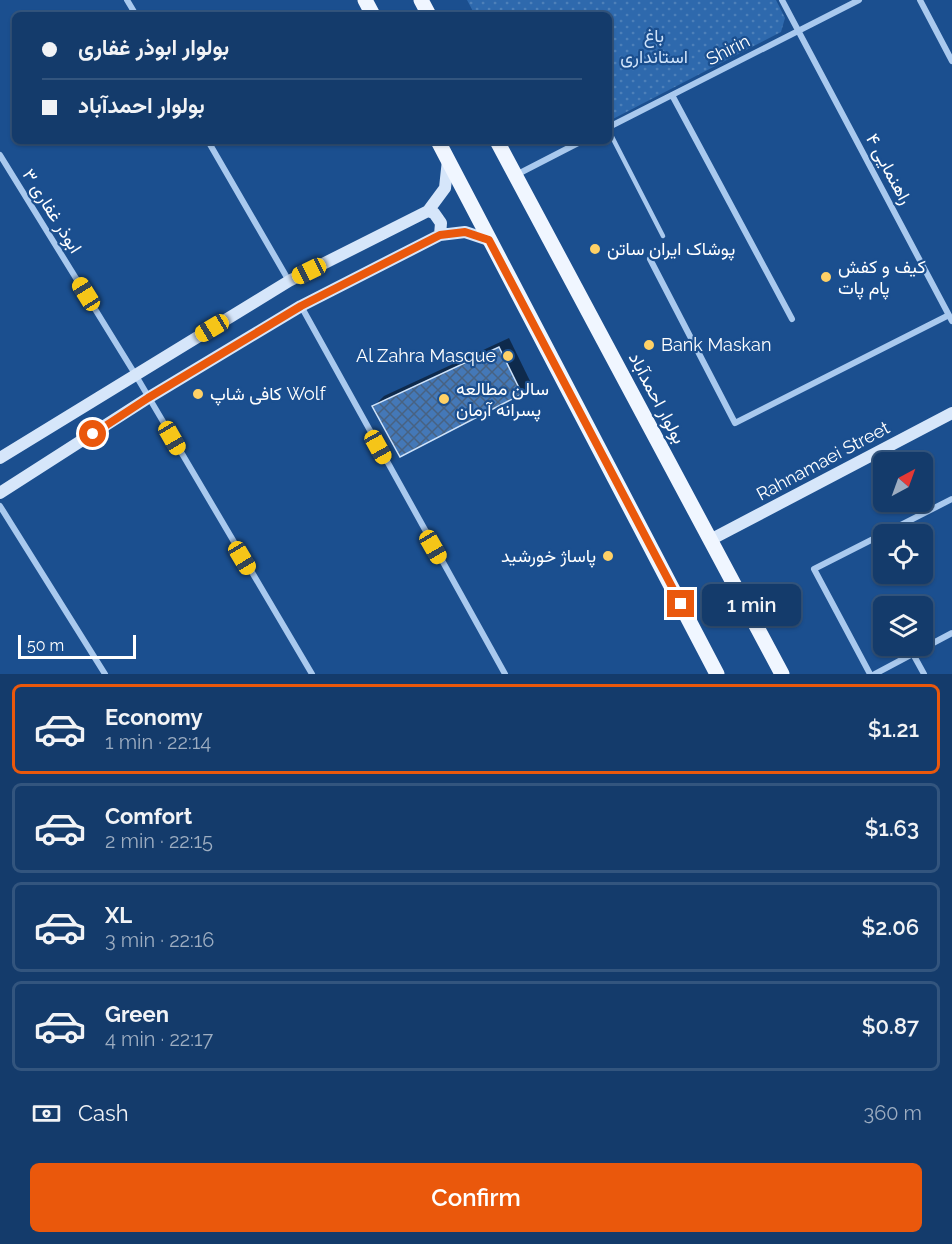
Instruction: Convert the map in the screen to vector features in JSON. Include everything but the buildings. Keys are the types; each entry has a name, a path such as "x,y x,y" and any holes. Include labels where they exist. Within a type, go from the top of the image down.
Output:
{"main road":[{"path":"440,144 717,674"},
{"name":"بولوار احمدآباد","path":"499,144 782,674"}],"street":[{"name":"راهنمایی ۴","path":"782,0 950,318"},
{"name":"Shirin","path":"612,127 859,0"},
{"path":"920,0 952,61"},
{"path":"672,95 792,319"},
{"path":"210,144 289,281"},
{"path":"515,175 576,144"},
{"name":"ابوذر غفاری ۳","path":"0,155 135,374 312,674"},
{"path":"0,458 289,281 428,211 445,188 448,160"},
{"path":"428,211 434,213 441,223 440,235"},
{"path":"0,493 148,398 301,306 440,235 465,232 489,240"},
{"path":"650,259 735,423 950,318"},
{"path":"301,306 433,547 506,674"},
{"name":"Rahnamaei Street","path":"710,540 952,413"},
{"path":"870,674 814,569 952,499"},
{"path":"0,506 105,674"},
{"path":"933,643 952,633"},
{"path":"875,674 909,656"},
{"path":"914,656 924,674"}],"lane":[{"path":"612,135 663,236"}],"green space":[{"name":"باغ استانداری","path":"467,0 776,0 785,18 781,32 612,119 612,12 473,12"}],"place":[{"name":"پوشاک ایران ساتن","path":"595,249"},
{"name":"کیف و کفش پام پات","path":"826,277"},
{"name":"Bank Maskan","path":"649,345"},
{"name":"Al Zahra Masque","path":"508,356"},
{"name":"کافی شاپ Wolf","path":"198,394"},
{"name":"سالن مطالعه پسرانه آرمان","path":"444,399"},
{"name":"پاساژ خورشید","path":"608,556"}],"route":[{"path":"93,434 148,398 301,306 440,235 465,232 489,240 681,604"}]}
